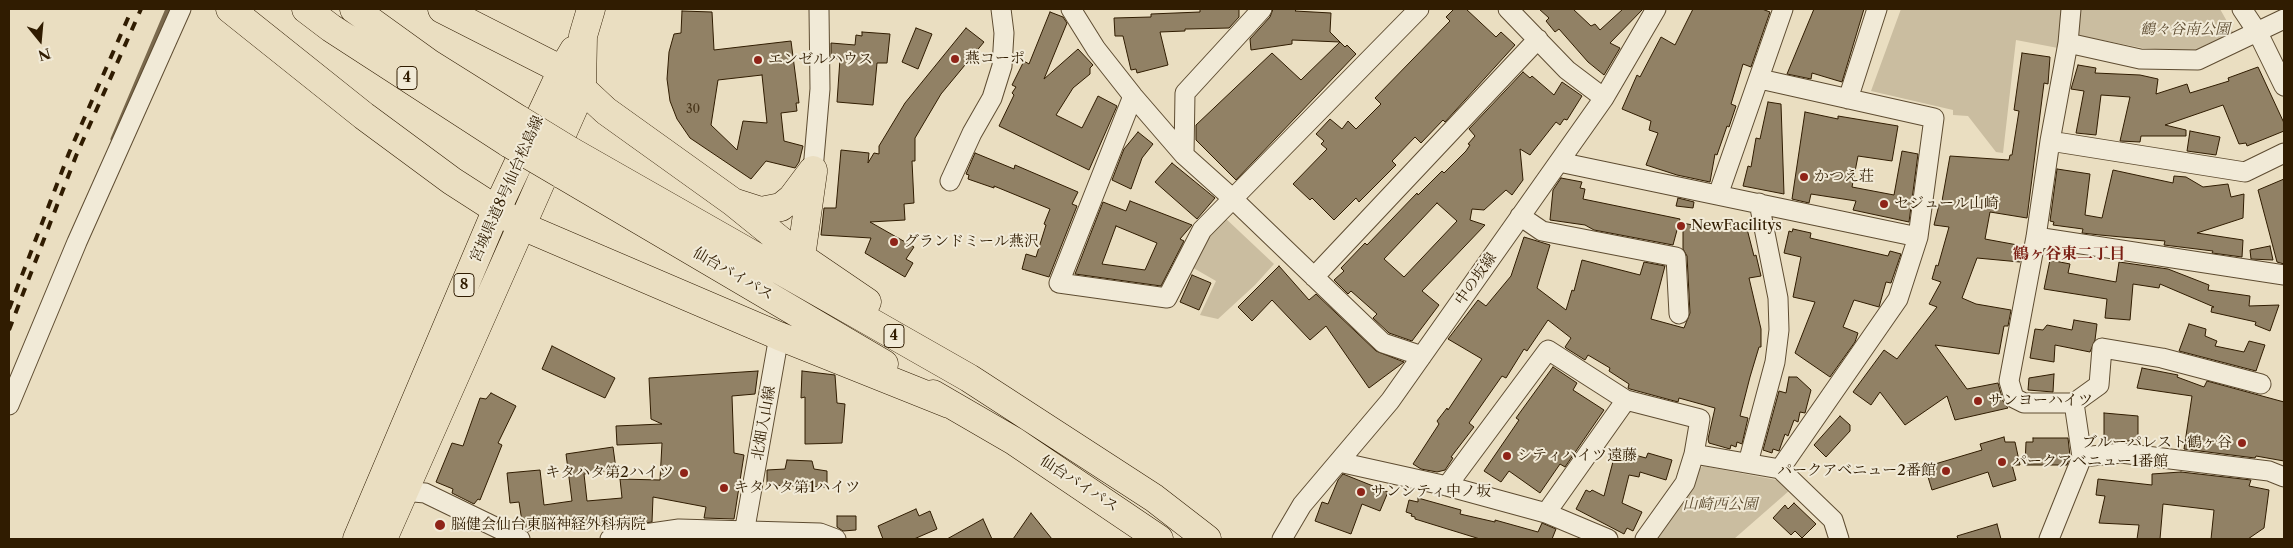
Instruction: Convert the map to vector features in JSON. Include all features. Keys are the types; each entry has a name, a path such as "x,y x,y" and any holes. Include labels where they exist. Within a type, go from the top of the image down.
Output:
{"main road":[{"path":"230,9 364,116 496,211 522,226 779,336 949,404"},
{"name":"仙台バイパス","path":"306,9 339,33 565,162 827,329 949,404 1014,441 1159,539"},
{"name":"仙台バイパス","path":"354,9 429,63 515,132"},
{"path":"442,9 562,70 606,111 733,202 801,257 934,349 969,378"},
{"name":"宮城県道8号仙台松島線","path":"383,539 392,487 496,211 562,70 583,36 591,9"},
{"name":"宮城県道8号仙台松島線","path":"357,539 392,487 522,226 582,89 583,36"},
{"name":"仙台バイパス","path":"565,162 969,378 1154,498 1207,539"},
{"path":"733,202 761,211 780,207 792,198 813,170"},
{"path":"801,257 813,170"}],"street":[{"path":"9,405 77,242 181,9"},
{"path":"813,170 820,89 819,9"},
{"path":"950,181 972,133 992,98 1002,66 1004,32 1002,9"},
{"path":"1071,9 1096,49 1133,96 1184,155 1232,198 1383,343 1422,356"},
{"path":"1184,155 1185,93 1262,9"},
{"path":"1133,96 1059,283 1167,298 1202,230 1419,9"},
{"path":"1508,9 1567,70 1604,98"},
{"name":"中の坂線","path":"1282,539 1302,505 1390,401 1559,162 1604,98 1656,9"},
{"path":"1718,195 1783,9"},
{"path":"1848,99 1877,9"},
{"path":"2071,9 2068,43 2050,141 2036,237 2009,381 2014,398 2024,403 2074,403 2100,385 2102,348 2162,358 2261,384"},
{"path":"2242,9 2258,33 2284,86"},
{"path":"2068,43 2140,59 2198,60 2284,19"},
{"path":"1314,277 1538,39"},
{"path":"1760,79 1934,118 1918,237 1898,298 1780,469"},
{"path":"2050,141 2245,172 2284,153"},
{"path":"1559,162 1918,237"},
{"path":"1748,463 1776,362 1779,330 1778,298 1759,203"},
{"path":"1520,216 1542,231 1676,257 1679,314"},
{"path":"2036,237 2284,275"},
{"name":"北畑入山線","path":"744,535 779,336"},
{"path":"1447,486 1548,350 1626,400 1700,420 1694,454 1685,483 1646,539"},
{"path":"1546,513 1626,400"},
{"path":"2049,539 2082,457 2074,403"},
{"path":"2082,457 2121,453 2269,471 2284,477"},
{"path":"1694,454 1780,469 1833,520 1839,539"},
{"path":"1339,462 1447,486 1546,513 1608,539"},
{"path":"392,487 424,493 520,539"},
{"path":"610,539 679,529 744,535 820,533 836,539"}],"green space":[{"path":"1901,9 2065,9 2058,48 2016,40 2003,153 1996,152 1968,116 1953,115 1953,110 1871,91"},
{"name":"鶴々谷南公園","path":"2078,9 2220,9 2233,32 2193,52 2142,48 2077,35"},
{"path":"1223,216 1274,264 1255,285 1218,319 1200,315 1216,281 1190,266 1204,242"},
{"name":"山崎西公園","path":"1703,466 1782,481 1790,490 1734,539 1655,539 1697,471"}],"building":[{"path":"1200,9 1239,9 1239,17 1229,28 1185,29 1185,31 1160,32 1168,65 1137,73 1136,69 1131,70 1123,36 1115,36 1114,18 1151,17 1151,14 1200,12"},
{"path":"1273,9 1297,9 1295,11 1331,13 1330,32 1340,42 1292,40 1292,44 1251,50 1250,39 1270,17"},
{"path":"1454,9 1466,9 1496,37 1501,32 1515,45 1445,122 1443,120 1421,143 1415,137 1392,161 1396,165 1359,202 1356,198 1334,220 1312,198 1310,200 1293,184 1327,149 1321,144 1324,141 1316,134 1330,119 1342,129 1348,121 1356,129 1381,104 1375,98 1450,21 1446,17"},
{"path":"1539,9 1573,9 1591,26 1595,24 1600,30 1623,9 1643,9 1610,43 1620,48 1604,75 1588,62 1559,29 1555,32 1546,21 1549,18"},
{"path":"1693,9 1762,9 1770,12 1751,67 1743,64 1731,104 1736,106 1717,155 1715,154 1710,182 1677,175 1646,165 1658,133 1649,130 1651,121 1622,109 1637,75 1640,77 1661,37 1675,45"},
{"path":"1814,9 1864,9 1842,82 1812,73 1811,79 1787,74"},
{"path":"682,11 712,12 714,50 791,41 799,103 796,103 797,111 781,113 784,141 803,146 799,162 795,168 766,161 751,179 690,138 677,119 670,101 667,79 669,52 674,34 681,33","holes":["762,75 767,123 743,121 737,150 711,125 718,80"]},
{"path":"1050,12 1063,17 1067,23 1044,79 1078,49 1093,65 1090,68 1090,74 1073,88 1056,115 1082,128 1098,96 1117,106 1089,170 999,126 1014,95 1012,93 1016,87 1012,85 1024,61 1029,64"},
{"path":"916,28 932,34 918,69 902,62"},
{"path":"966,28 984,42 941,94 915,138 915,161 912,161 914,203 904,204 905,220 870,222 914,247 906,259 913,263 905,277 865,253 871,238 821,235 824,208 836,208 841,150 869,153 868,163 874,153 879,154 879,146 905,103"},
{"path":"862,32 890,34 887,63 877,63 873,105 837,102 840,59 831,58 831,43 855,45 856,35 862,36"},
{"path":"1340,42 1345,47 1347,45 1356,54 1236,180 1196,140 1196,125 1272,53 1301,80"},
{"path":"2022,53 2050,57 2048,84 2044,83 2027,218 1990,212 1985,239 2023,246 2020,262 1977,258 1962,298 1976,304 2011,310 2008,326 2004,326 1999,354 1935,345 1967,389 1998,383 2003,401 2008,408 1955,420 1947,396 1905,425 1880,392 1871,405 1853,392 1884,350 1897,359 1937,307 1929,304 1941,282 1932,279 1936,265 1938,266 1949,227 1934,225 1940,201 1942,201 1950,156 2009,160 2010,155 2012,155 2019,111 2014,110"},
{"path":"2078,65 2096,68 2095,73 2140,75 2158,79 2156,94 2187,84 2190,93 2229,81 2228,78 2258,67 2284,123 2284,131 2247,146 2246,143 2239,144 2223,105 2165,125 2186,130 2186,136 2141,136 2140,142 2120,141 2130,97 2101,95 2096,135 2076,133 2084,91 2071,89"},
{"path":"1523,72 1530,78 1532,76 1554,95 1562,82 1582,96 1567,120 1564,119 1560,125 1556,122 1530,155 1520,149 1523,180 1512,195 1506,190 1484,210 1472,209 1470,220 1485,225 1422,291 1439,305 1412,341 1389,333 1373,318 1377,314 1351,291 1348,294 1334,280 1344,271 1341,268 1365,243 1367,245 1417,193 1418,195 1442,171 1444,173 1466,151 1470,145 1468,144 1475,136 1469,129","holes":["1437,203 1457,221 1404,277 1384,259"]},
{"path":"1768,102 1781,104 1784,194 1743,186 1748,166 1751,167 1756,138 1760,139"},
{"path":"1805,112 1838,119 1838,116 1898,126 1892,161 1858,156 1852,187 1894,195 1902,151 1918,154 1909,222 1853,210 1856,201 1811,194 1809,203 1792,199"},
{"path":"2190,131 2220,137 2216,155 2187,151"},
{"path":"1138,132 1153,144 1142,158 1131,189 1112,180 1124,149"},
{"path":"975,153 1014,169 1015,165 1078,192 1072,204 1077,206 1049,277 1022,269 1026,254 1036,257 1046,225 1044,224 1050,209 994,186 994,188 968,179 969,175 966,174"},
{"path":"1172,163 1215,198 1197,219 1155,182"},
{"path":"2057,169 2090,174 2085,215 2102,218 2113,170 2173,183 2174,176 2186,177 2203,187 2228,184 2231,197 2244,194 2243,218 2197,233 2243,240 2242,257 2212,253 2213,251 2164,245 2165,241 2082,233 2083,229 2053,225 2054,222 2050,221"},
{"path":"1561,178 1582,182 1580,188 1585,189 1583,199 1680,219 1673,245 1594,230 1585,225 1550,220 1553,190"},
{"path":"2284,179 2284,264 2277,262 2258,190"},
{"path":"1678,198 1694,202 1693,208 1676,206"},
{"path":"1130,201 1192,225 1180,239 1184,241 1161,286 1075,274 1103,202 1126,211","holes":["1116,226 1157,243 1145,270 1102,264"]},
{"path":"1683,223 1720,231 1746,225 1754,256 1756,255 1761,276 1749,278 1761,329 1761,347 1759,347 1740,416 1748,418 1742,444 1737,442 1736,447 1731,445 1730,449 1709,443 1708,439 1715,408 1679,398 1678,402 1628,388 1629,384 1609,371 1610,368 1588,355 1585,360 1566,348 1571,338 1548,320 1527,351 1524,349 1506,378 1502,376 1469,423 1474,427 1451,457 1453,458 1445,470 1437,472 1421,469 1413,464 1439,424 1437,421 1447,408 1448,410 1482,359 1448,339 1478,300 1486,306 1511,276 1524,237 1550,245 1537,288 1566,310 1572,290 1574,291 1582,260 1640,275 1644,262 1665,266 1651,319 1684,328 1690,313 1687,256 1683,249"},
{"path":"1793,229 1811,233 1810,238 1888,256 1890,251 1901,254 1891,283 1886,282 1879,307 1854,300 1843,327 1858,333 1855,342 1830,377 1795,353 1815,302 1793,297 1801,257 1784,253 1789,231 1792,232"},
{"path":"2270,246 2273,260 2251,259 2250,250"},
{"path":"2050,260 2070,264 2068,273 2116,282 2119,262 2168,269 2209,285 2208,290 2250,296 2249,306 2279,305 2270,331 2255,325 2256,322 2211,312 2212,307 2214,307 2160,284 2159,288 2133,284 2130,320 2105,318 2107,299 2044,289"},
{"path":"1279,266 1309,300 1316,294 1376,351 1404,362 1369,388 1326,326 1310,340 1272,300 1252,321 1238,307"},
{"path":"1192,275 1211,283 1199,310 1180,302"},
{"path":"2074,320 2097,324 2095,340 2090,352 2055,345 2054,362 2030,358 2035,329 2043,330 2047,325 2072,330"},
{"path":"2189,324 2206,329 2205,336 2217,341 2215,346 2244,352 2249,341 2265,345 2256,371 2179,351"},
{"path":"552,346 615,378 605,398 542,369"},
{"path":"1553,367 1577,383 1573,390 1604,410 1565,467 1560,464 1540,493 1509,471 1501,482 1484,471 1519,420 1516,418"},
{"path":"2142,368 2178,375 2177,377 2204,387 2207,381 2284,402 2284,461 2256,456 2255,458 2184,449 2192,396 2137,388"},
{"path":"758,371 755,394 732,396 734,453 744,455 734,519 704,518 706,507 653,497 652,522 623,526 622,520 594,526 594,521 541,531 541,529 528,531 523,528 519,502 510,503 507,473 540,470 544,505 572,501 566,454 613,447 616,469 584,474 587,501 622,498 620,479 660,480 662,443 617,445 616,426 662,424 651,419 649,378"},
{"path":"802,371 835,375 837,403 845,404 842,443 805,444 805,397 801,398"},
{"path":"2054,374 2053,392 2028,390 2029,378"},
{"path":"1789,377 1797,377 1811,390 1805,413 1800,412 1798,422 1794,420 1788,436 1785,434 1779,451 1773,449 1772,453 1763,450 1779,391 1786,393"},
{"path":"491,393 516,406 498,443 502,445 480,500 478,499 474,504 452,493 453,489 436,482 452,443 463,446 480,398 486,399"},
{"path":"2104,413 2138,416 2138,441 2104,441"},
{"path":"1840,416 1850,425 1850,431 1826,457 1814,445"},
{"path":"2004,437 2005,442 2015,442 2020,465 2012,465 2016,480 1993,487 1988,472 1932,490 1925,467 1982,450 1980,444"},
{"path":"2033,438 2068,438 2070,456 2067,465 2025,465 2026,442 2033,442"},
{"path":"1616,450 1646,458 1648,453 1672,460 1666,480 1640,472 1639,477 1629,475 1622,503 1642,512 1633,531 1627,528 1624,534 1576,509 1586,490 1590,492 1592,490 1604,496"},
{"path":"787,460 812,461 814,469 827,471 827,487 767,485 767,470 785,469"},
{"path":"2181,472 2251,480 2249,486 2269,490 2264,528 2248,539 2211,539 2214,510 2163,504 2160,539 2137,539 2139,525 2099,523 2105,496 2096,495 2098,479 2152,485 2152,474"},
{"path":"1343,474 1388,492 1380,511 1362,504 1351,534 1315,521 1322,502 1328,504 1338,480"},
{"path":"1418,498 1461,510 1460,514 1495,522 1495,520 1538,532 1542,523 1556,529 1552,539 1480,539 1415,519 1415,517 1411,516 1412,514 1406,512 1409,500 1418,502"},
{"path":"1794,503 1816,524 1802,538 1795,531 1791,535 1773,518 1785,505 1788,509"},
{"path":"916,509 919,516 930,511 937,529 914,539 883,539 878,526"},
{"path":"1031,513 1052,539 1013,539"},
{"path":"837,516 856,516 856,530 843,531 837,527"},
{"path":"983,519 992,539 947,539"},
{"path":"1997,524 2001,539 1958,539 1957,536"}],"waterway":[{"path":"113,139 168,9"}],"railway":[{"path":"9,309 69,153 132,9"},
{"path":"9,330 76,156 141,9"}],"place":[{"name":"燕コーポ","path":"955,59"},
{"name":"エンゼルハウス","path":"758,60"},
{"name":"かつえ荘","path":"1804,177"},
{"name":"セジュール山崎","path":"1884,204"},
{"name":"NewFacilitys","path":"1681,226"},
{"name":"グランドミール燕沢","path":"894,242"},
{"name":"サンヨーハイツ","path":"1978,401"},
{"name":"ブルーパレスト鶴ヶ谷","path":"2242,443"},
{"name":"シティハイツ遠藤","path":"1507,456"},
{"name":"パークアベニュー1番館","path":"2002,462"},
{"name":"パークアベニュー2番館","path":"1946,471"},
{"name":"キタハタ第2ハイツ","path":"684,473"},
{"name":"キタハタ第1ハイツ","path":"724,488"},
{"name":"サンシティ中ノ坂","path":"1361,492"},
{"name":"脳健会仙台東脳神経外科病院","path":"440,525"}],"district":[{"name":"鶴ヶ谷東二丁目","path":"2069,254"}]}
